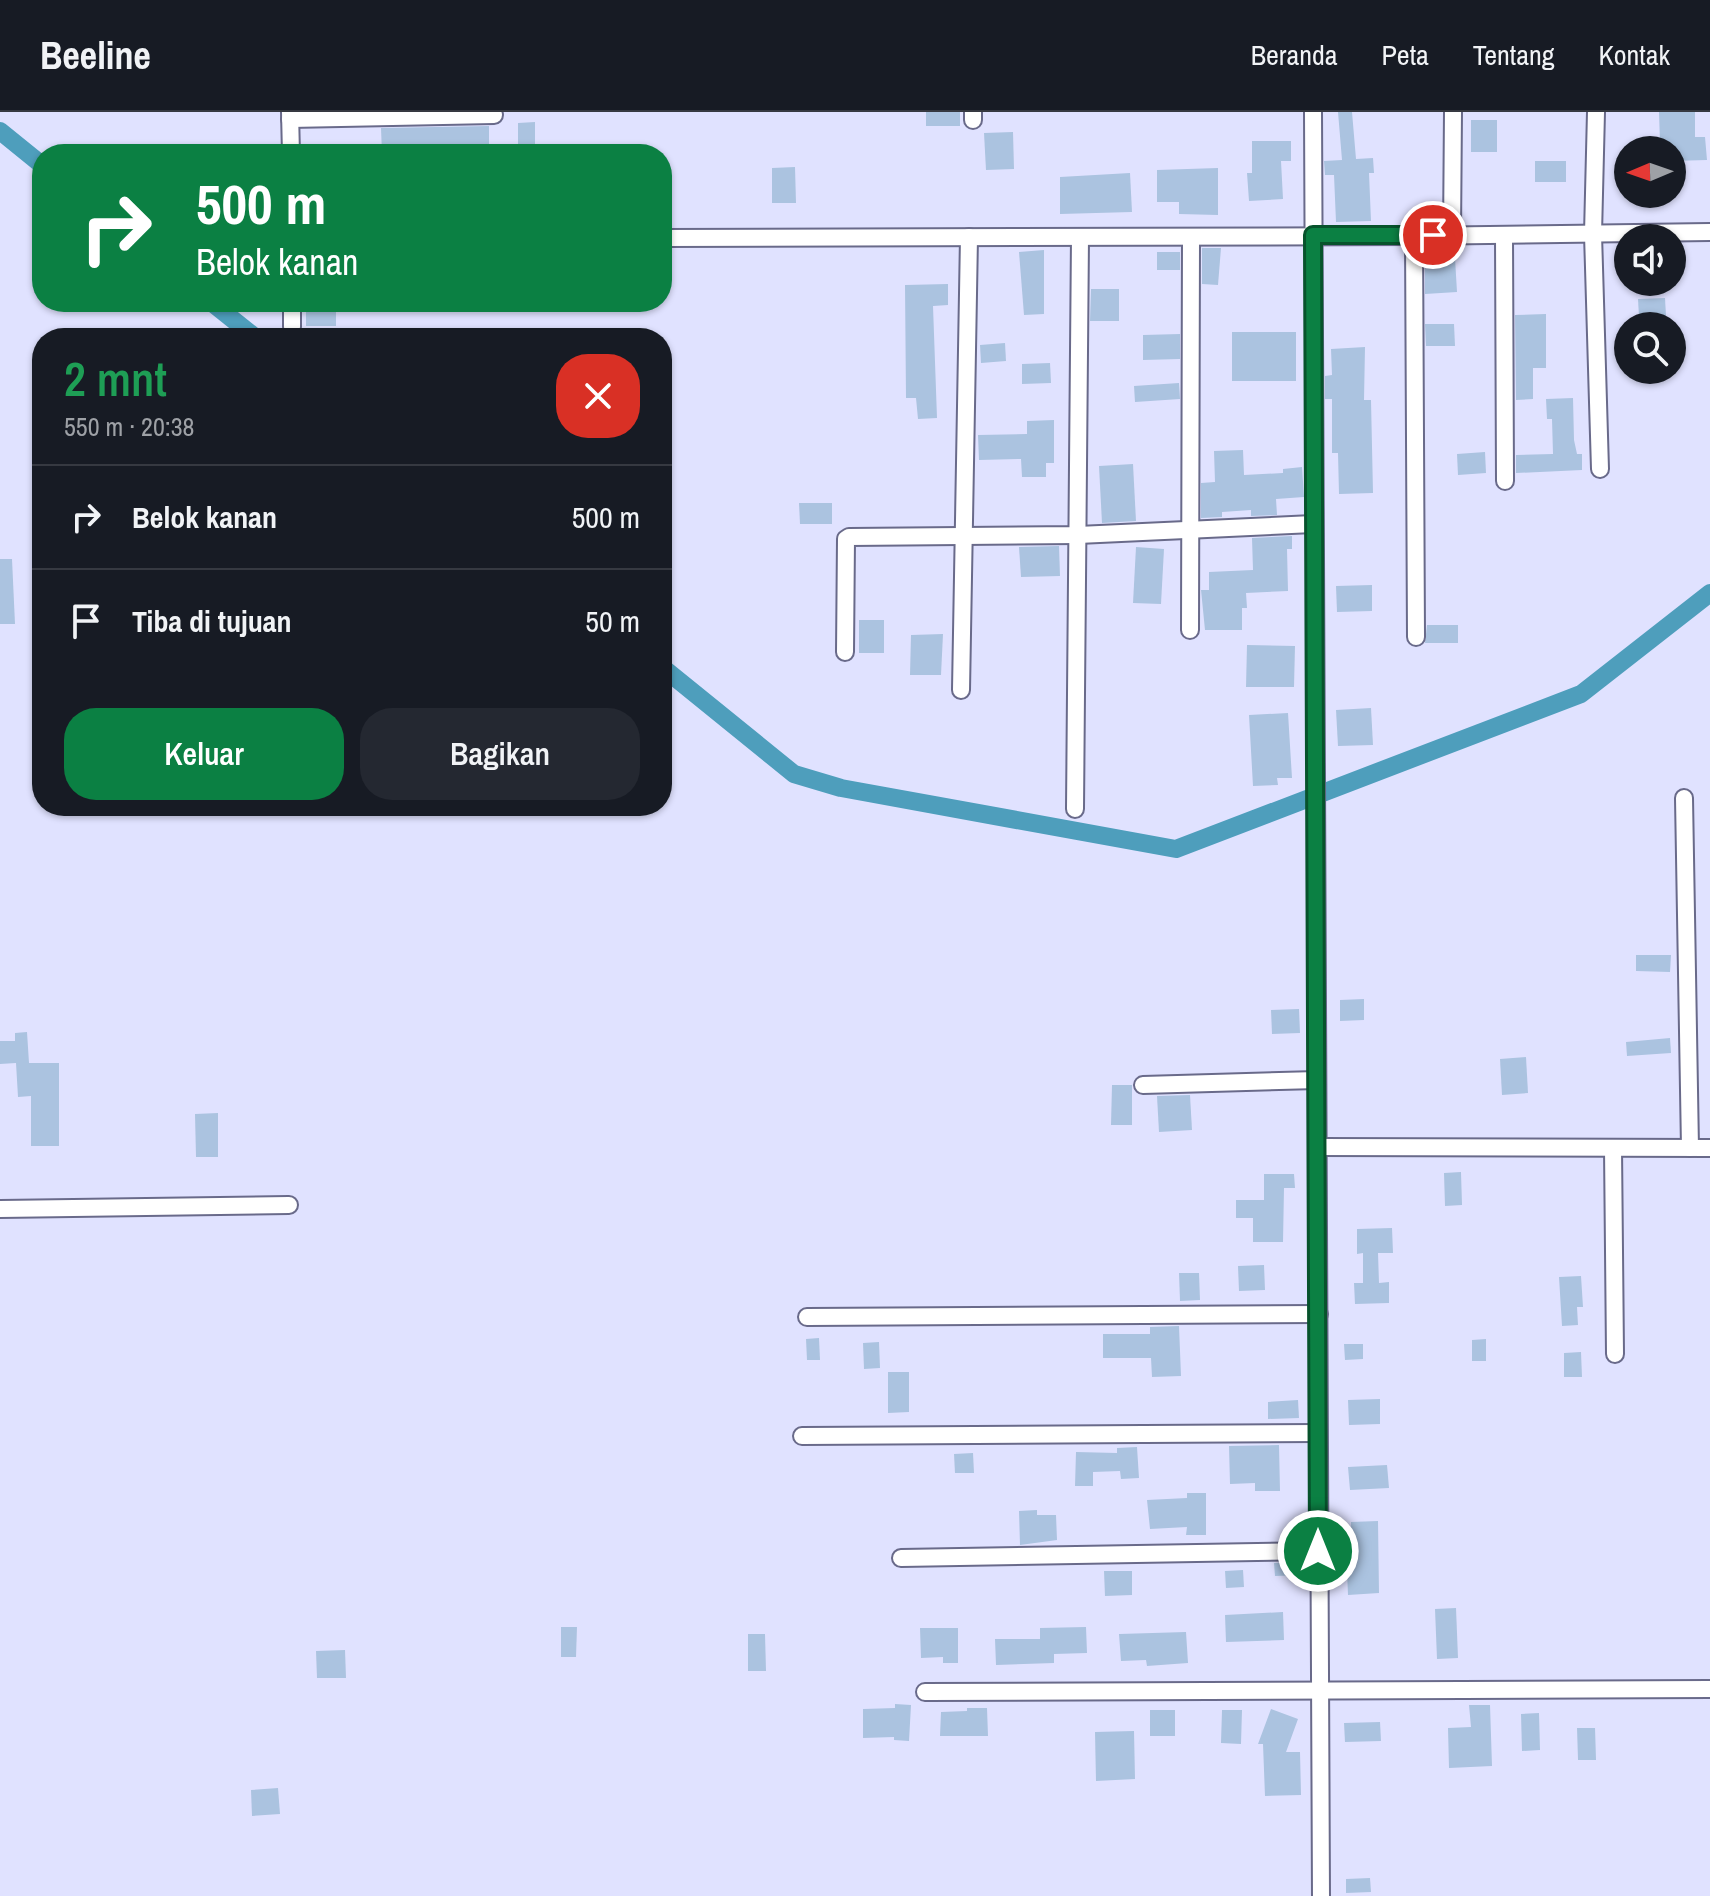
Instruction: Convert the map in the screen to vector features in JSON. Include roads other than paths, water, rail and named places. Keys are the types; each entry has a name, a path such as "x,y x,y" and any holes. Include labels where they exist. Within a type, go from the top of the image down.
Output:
{"street":[{"path":"1313,112 1321,1896"},
{"path":"1452,234 1453,112"},
{"path":"1596,112 1593,234 1600,469"},
{"path":"291,144 290,116 494,115"},
{"path":"672,238 1191,238 1710,232"},
{"path":"1504,235 1505,481"},
{"path":"1414,236 1416,637"},
{"path":"961,690 969,237"},
{"path":"1075,809 1080,237"},
{"path":"1190,630 1191,238"},
{"path":"292,312 292,327"},
{"path":"845,652 846,539 875,536 1192,532 1313,524"},
{"path":"1684,798 1690,1148"},
{"path":"1143,1085 1317,1080"},
{"path":"1318,1147 1710,1148"},
{"path":"1613,1148 1615,1354"},
{"path":"0,1209 289,1205"},
{"path":"807,1317 1319,1314"},
{"path":"802,1436 1318,1433"},
{"path":"901,1558 1318,1551"},
{"path":"925,1692 1710,1689"}],"waterway":[{"path":"0,131 32,157"},
{"path":"224,312 244,328"},
{"path":"672,675 794,774 841,788 1176,849 1581,694 1710,593"}]}
